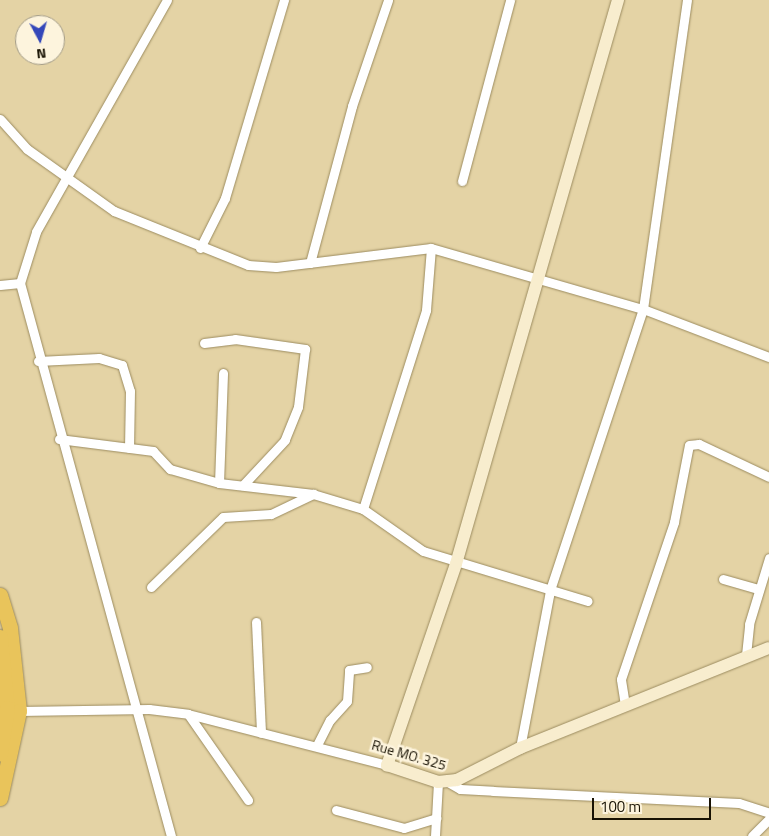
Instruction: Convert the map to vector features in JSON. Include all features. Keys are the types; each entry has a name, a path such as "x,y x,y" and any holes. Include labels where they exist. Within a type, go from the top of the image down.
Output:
{"highway":[{"path":"0,595 10,628 9,709 0,798"},
{"path":"0,638 9,709 0,753"}],"street":[{"path":"167,0 36,232 20,283 59,439 171,836"},
{"path":"200,248 225,198 284,0"},
{"path":"310,263 352,106 388,0"},
{"path":"462,181 510,0"},
{"path":"387,765 456,564 535,278 618,0"},
{"path":"520,748 550,590 643,309 687,0"},
{"path":"0,119 27,149 114,211 200,248 248,265 310,263 431,248 643,309 769,357"},
{"path":"363,509 426,310 431,248"},
{"path":"0,285 20,283"},
{"path":"204,343 235,339 305,349 298,406 285,440 243,486"},
{"path":"38,361 99,358 122,365 130,390 129,448"},
{"path":"219,483 223,373"},
{"path":"59,439 153,451 170,469 219,483 313,494 363,509 423,551 456,564 588,601"},
{"path":"625,705 621,679 674,522 689,446 699,444 769,477"},
{"path":"151,587 223,517 270,514 313,494"},
{"path":"746,655 758,589 769,558"},
{"path":"723,580 758,589"},
{"path":"256,622 261,734"},
{"name":"Rue MO. 325","path":"9,709 137,710 188,714 261,734 317,745 443,782 520,748 746,655 769,648"},
{"path":"317,745 330,720 347,700 349,670 367,667"},
{"path":"188,714 248,800"},
{"path":"435,836 436,818 443,782 460,789 484,791 739,803 769,812"},
{"path":"336,810 404,828 436,818"},
{"path":"752,836 769,819"}]}
